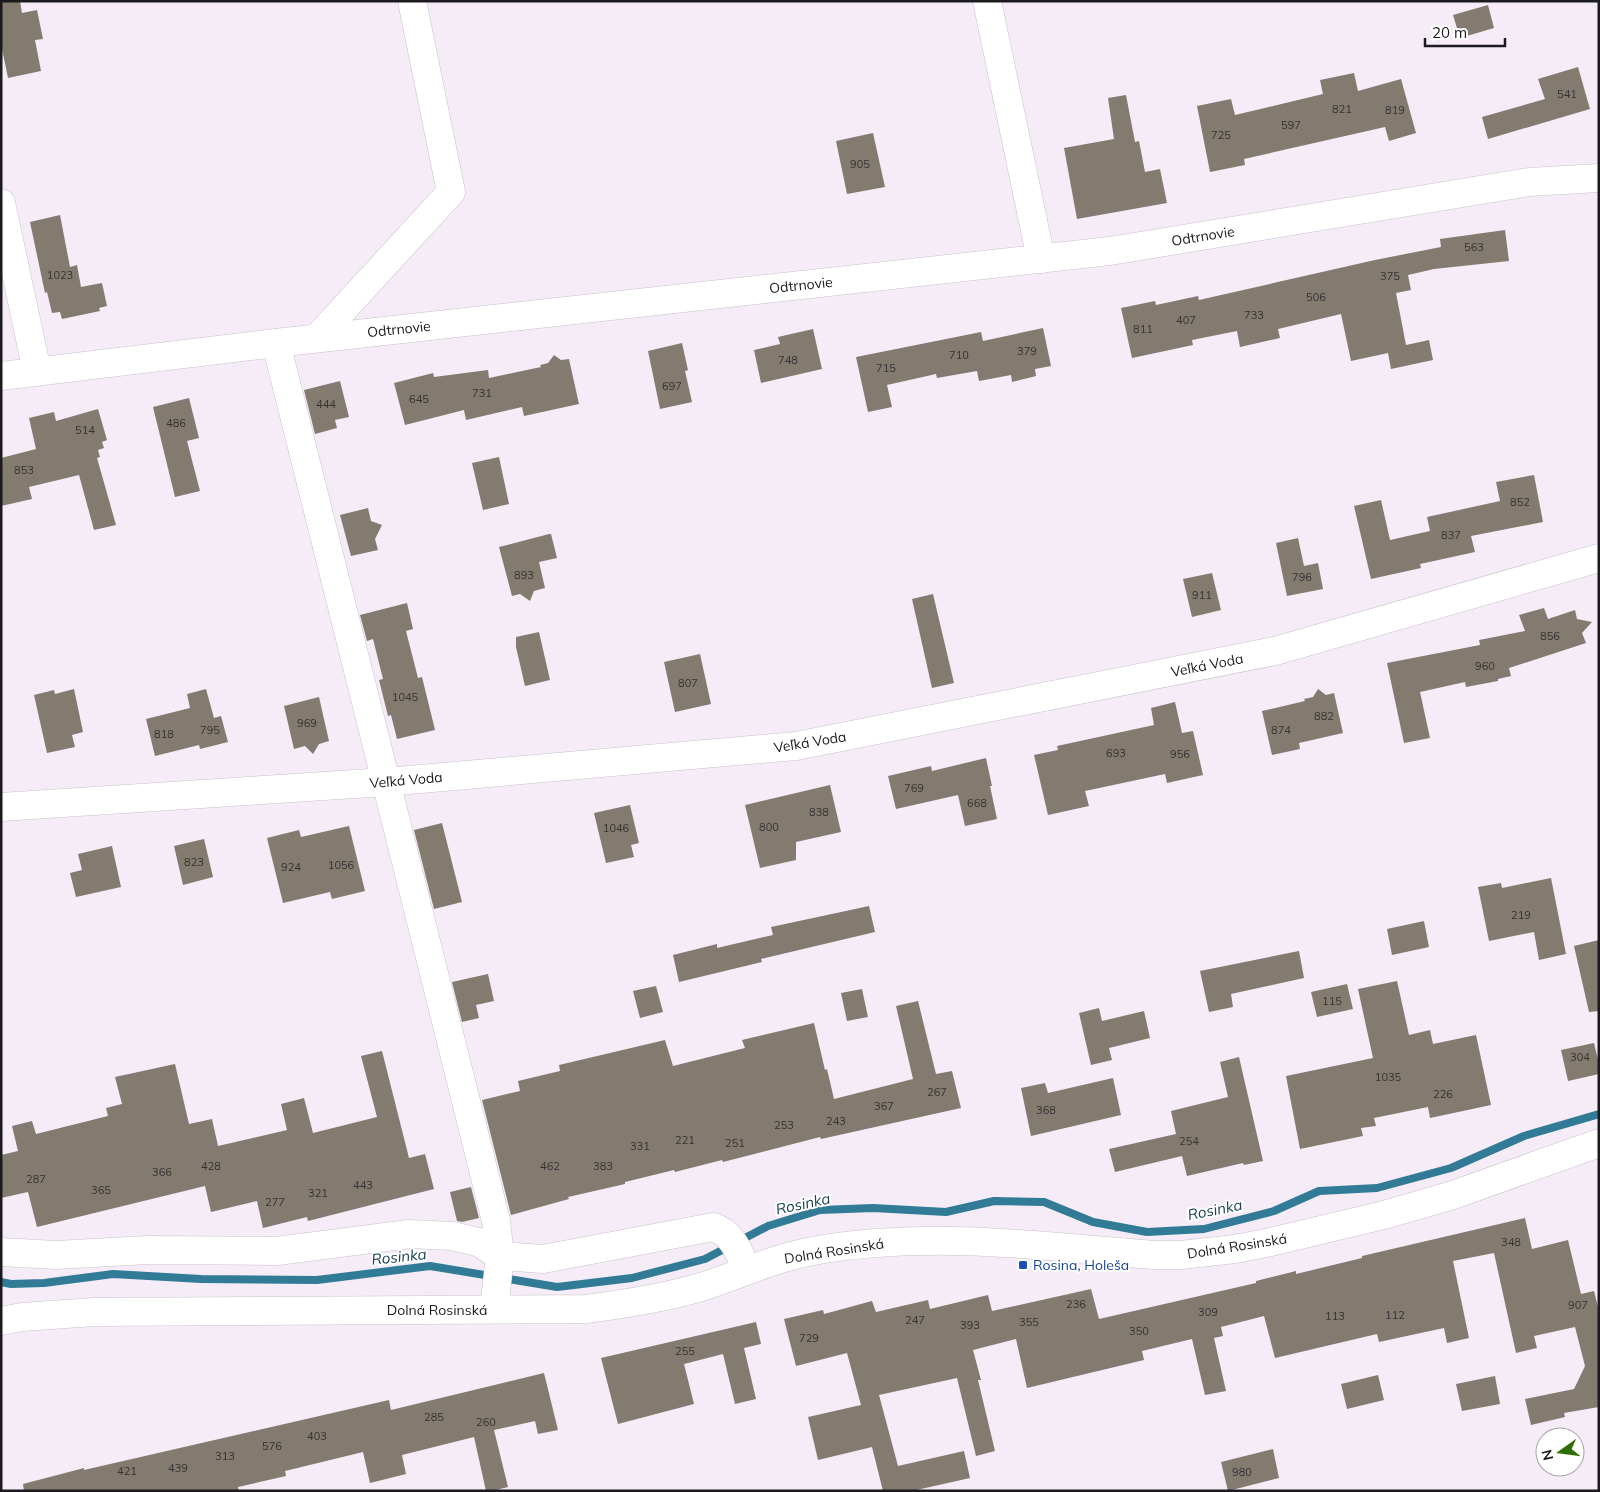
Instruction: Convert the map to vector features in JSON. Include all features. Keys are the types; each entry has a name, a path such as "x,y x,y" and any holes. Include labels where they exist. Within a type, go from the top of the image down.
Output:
{"street":[{"path":"317,338 451,192 412,1"},
{"path":"987,1 1042,259"},
{"name":"Odtrnovie","path":"1,376 276,342 1120,250 1529,182 1599,178"},
{"path":"1,203 37,371"},
{"path":"276,342 496,1220 497,1280"},
{"name":"Veľká Voda","path":"1,807 386,782 796,746 1275,651 1599,558"},
{"name":"Dolná Rosinská","path":"1,1320 497,1280 586,1309 624,1305 669,1296 703,1286 738,1252 776,1260 811,1251 921,1240 962,1240 1152,1255 1181,1256 1210,1253 1270,1242 1418,1206 1599,1144"},
{"path":"497,1280 543,1259 656,1239 704,1228 721,1230 738,1252"},
{"path":"1,1252 56,1255 148,1250 277,1251 409,1234 452,1236 478,1242 497,1280"}],"building":[{"path":"1,1 20,1 22,13 37,10 43,39 35,40 41,71 8,78 1,44"},
{"path":"1488,5 1494,28 1460,38 1453,15"},
{"path":"1578,67 1590,109 1488,139 1482,117 1545,99 1538,79"},
{"path":"1354,73 1358,91 1401,79 1416,133 1389,141 1385,127 1244,159 1245,165 1210,172 1197,106 1231,99 1235,115 1323,94 1320,80"},
{"path":"1126,95 1135,142 1139,141 1145,172 1160,169 1167,203 1077,219 1064,148 1114,139 1108,98"},
{"path":"873,133 885,187 847,194 836,141"},
{"path":"60,215 70,267 77,265 81,287 102,283 107,306 99,308 100,311 62,319 60,312 52,313 47,292 45,293 30,222"},
{"path":"1505,230 1509,261 1434,269 1408,275 1411,290 1396,293 1406,345 1429,340 1433,360 1391,369 1388,353 1351,361 1341,314 1278,329 1280,338 1240,347 1237,331 1192,340 1193,345 1132,358 1121,308 1155,301 1156,305 1198,296 1199,300 1441,247 1440,239"},
{"path":"1043,328 1051,366 1035,369 1036,376 1012,382 1011,375 979,381 977,371 937,378 936,374 887,385 892,407 868,412 856,357 981,332 983,341"},
{"path":"813,329 822,369 761,383 754,350 780,344 778,337"},
{"path":"682,343 688,370 685,371 692,402 660,409 648,351"},
{"path":"554,355 561,360 569,359 579,404 524,416 522,407 466,420 464,410 405,425 394,383 433,373 434,377 488,370 489,378 541,367 540,365 548,363"},
{"path":"340,381 349,417 335,420 337,428 315,434 304,390"},
{"path":"189,398 199,438 187,441 200,491 175,497 153,407"},
{"path":"98,409 107,440 102,442 104,448 98,450 100,457 97,458 116,525 94,530 79,475 29,487 32,499 1,506 1,458 36,449 29,418 54,412 56,421"},
{"path":"499,457 509,504 483,510 472,463"},
{"path":"1534,475 1543,522 1471,536 1475,552 1420,564 1421,568 1371,579 1354,506 1381,500 1390,540 1430,531 1427,517 1500,501 1496,482"},
{"path":"368,508 371,521 382,525 375,539 378,550 351,556 340,515"},
{"path":"551,534 557,558 539,562 545,588 534,591 530,601 520,594 512,596 499,547"},
{"path":"1298,538 1304,566 1318,563 1323,589 1287,596 1276,543"},
{"path":"1212,573 1221,610 1192,617 1183,579"},
{"path":"933,594 954,683 932,688 912,599"},
{"path":"407,603 413,629 406,631 418,678 422,677 435,730 397,739 391,715 388,716 379,680 383,679 373,639 367,641 360,615"},
{"path":"1544,608 1548,619 1575,610 1577,619 1592,622 1582,633 1586,643 1509,668 1511,676 1498,679 1498,681 1466,687 1465,682 1420,692 1430,738 1404,743 1387,663 1480,645 1479,640 1525,631 1519,615"},
{"path":"539,632 550,680 525,686 516,647 516,637"},
{"path":"700,654 711,704 675,712 664,662"},
{"path":"74,689 83,732 72,735 75,747 47,753 34,695 54,690 55,694"},
{"path":"206,689 214,718 221,716 228,742 200,749 199,745 155,756 146,719 190,708 187,694"},
{"path":"1318,689 1326,695 1334,693 1343,733 1299,743 1300,749 1272,755 1262,711 1305,701 1304,699 1313,697"},
{"path":"319,697 329,741 319,744 313,754 305,746 294,749 284,706"},
{"path":"1175,702 1182,733 1193,731 1203,775 1167,783 1165,774 1085,791 1089,806 1048,815 1034,755 1058,750 1057,746 1154,725 1151,708"},
{"path":"986,758 997,819 965,826 958,795 896,809 888,776 931,766 932,771"},
{"path":"830,785 841,832 796,842 796,860 760,868 745,805"},
{"path":"630,805 639,843 631,845 634,857 606,863 594,813"},
{"path":"442,823 462,902 434,909 414,830"},
{"path":"349,826 365,891 332,899 330,892 283,903 267,838 299,830 301,837"},
{"path":"204,839 213,877 183,885 174,846"},
{"path":"112,846 121,887 76,897 70,873 82,870 78,854"},
{"path":"1551,878 1566,954 1539,960 1534,932 1489,941 1478,887 1501,883 1502,888"},
{"path":"869,906 875,932 761,959 762,962 679,982 673,955 717,944 717,948 773,935 771,927"},
{"path":"1424,921 1429,947 1392,955 1387,929"},
{"path":"1599,940 1599,1011 1589,1012 1574,946"},
{"path":"1299,951 1304,978 1231,994 1233,1007 1209,1012 1200,971"},
{"path":"488,974 494,1001 476,1005 479,1018 462,1022 452,982"},
{"path":"1397,981 1409,1035 1430,1030 1433,1044 1476,1035 1491,1105 1430,1118 1428,1107 1374,1118 1376,1126 1361,1128 1363,1136 1300,1149 1286,1076 1373,1058 1358,989"},
{"path":"1347,984 1353,1009 1317,1017 1311,992"},
{"path":"656,986 663,1012 640,1018 633,991"},
{"path":"862,989 868,1017 847,1021 841,993"},
{"path":"918,1001 936,1074 952,1071 961,1108 821,1139 820,1137 723,1162 722,1160 675,1172 674,1170 568,1197 569,1199 511,1215 482,1100 520,1091 518,1081 560,1071 559,1065 665,1040 673,1066 745,1048 742,1040 814,1023 834,1099 913,1079 896,1006"},
{"path":"1099,1008 1102,1021 1144,1011 1150,1038 1109,1048 1112,1060 1091,1065 1079,1013"},
{"path":"1594,1043 1599,1064 1599,1074 1568,1081 1561,1050"},
{"path":"382,1051 409,1158 425,1154 434,1189 308,1221 307,1217 263,1228 257,1201 211,1212 205,1186 37,1227 28,1192 1,1198 1,1155 18,1151 12,1126 32,1121 36,1134 108,1116 106,1108 122,1104 115,1077 175,1064 189,1124 212,1119 218,1146 287,1130 281,1104 304,1098 313,1133 377,1117 361,1056"},
{"path":"1239,1057 1263,1161 1244,1165 1243,1163 1187,1176 1182,1156 1115,1172 1109,1149 1176,1134 1171,1111 1228,1097 1220,1062"},
{"path":"1113,1078 1121,1115 1031,1136 1021,1088 1045,1083 1048,1093"},
{"path":"471,1187 479,1218 462,1222 457,1221 450,1192"},
{"path":"1525,1218 1532,1249 1568,1240 1581,1294 1594,1291 1599,1311 1599,1407 1564,1413 1565,1417 1531,1425 1525,1399 1574,1389 1585,1366 1575,1327 1534,1336 1537,1348 1516,1353 1494,1253 1453,1261 1469,1338 1447,1343 1444,1328 1379,1342 1377,1334 1275,1358 1264,1316 1221,1327 1223,1336 1214,1338 1226,1391 1205,1395 1192,1339 1142,1351 1144,1360 1027,1388 1016,1339 973,1350 995,1451 976,1456 957,1378 879,1395 898,1466 964,1451 970,1478 912,1491 883,1491 872,1447 818,1460 808,1417 861,1405 847,1353 796,1366 784,1319 823,1310 824,1314 872,1301 876,1312 928,1300 930,1309 988,1295 992,1311 1091,1289 1099,1319 1256,1283 1256,1281 1296,1271 1296,1274 1362,1258 1362,1256"},
{"path":"756,1322 761,1344 744,1348 756,1399 735,1404 723,1354 684,1364 694,1404 618,1424 601,1358"},
{"path":"544,1373 558,1430 538,1434 535,1421 494,1430 508,1487 492,1491 486,1491 474,1437 402,1455 406,1474 370,1483 363,1452 285,1471 286,1476 238,1487 239,1491 24,1491 23,1484 84,1468 84,1470 389,1400 391,1410"},
{"path":"1378,1375 1384,1400 1347,1409 1341,1384"},
{"path":"1495,1376 1500,1404 1462,1411 1456,1384"},
{"path":"1273,1449 1279,1478 1228,1491 1221,1462"}],"waterway":[{"name":"Rosinka","path":"1,1282 11,1284 44,1283 113,1274 201,1279 317,1280 430,1266 557,1287 632,1278 705,1259 768,1226 820,1210 873,1208 946,1212 994,1201 1044,1202 1093,1222 1147,1232 1204,1229 1274,1211 1319,1191 1377,1188 1451,1168 1524,1136 1599,1114"}],"place":[{"name":"Rosina, Holeša","path":"1023,1265"}]}
